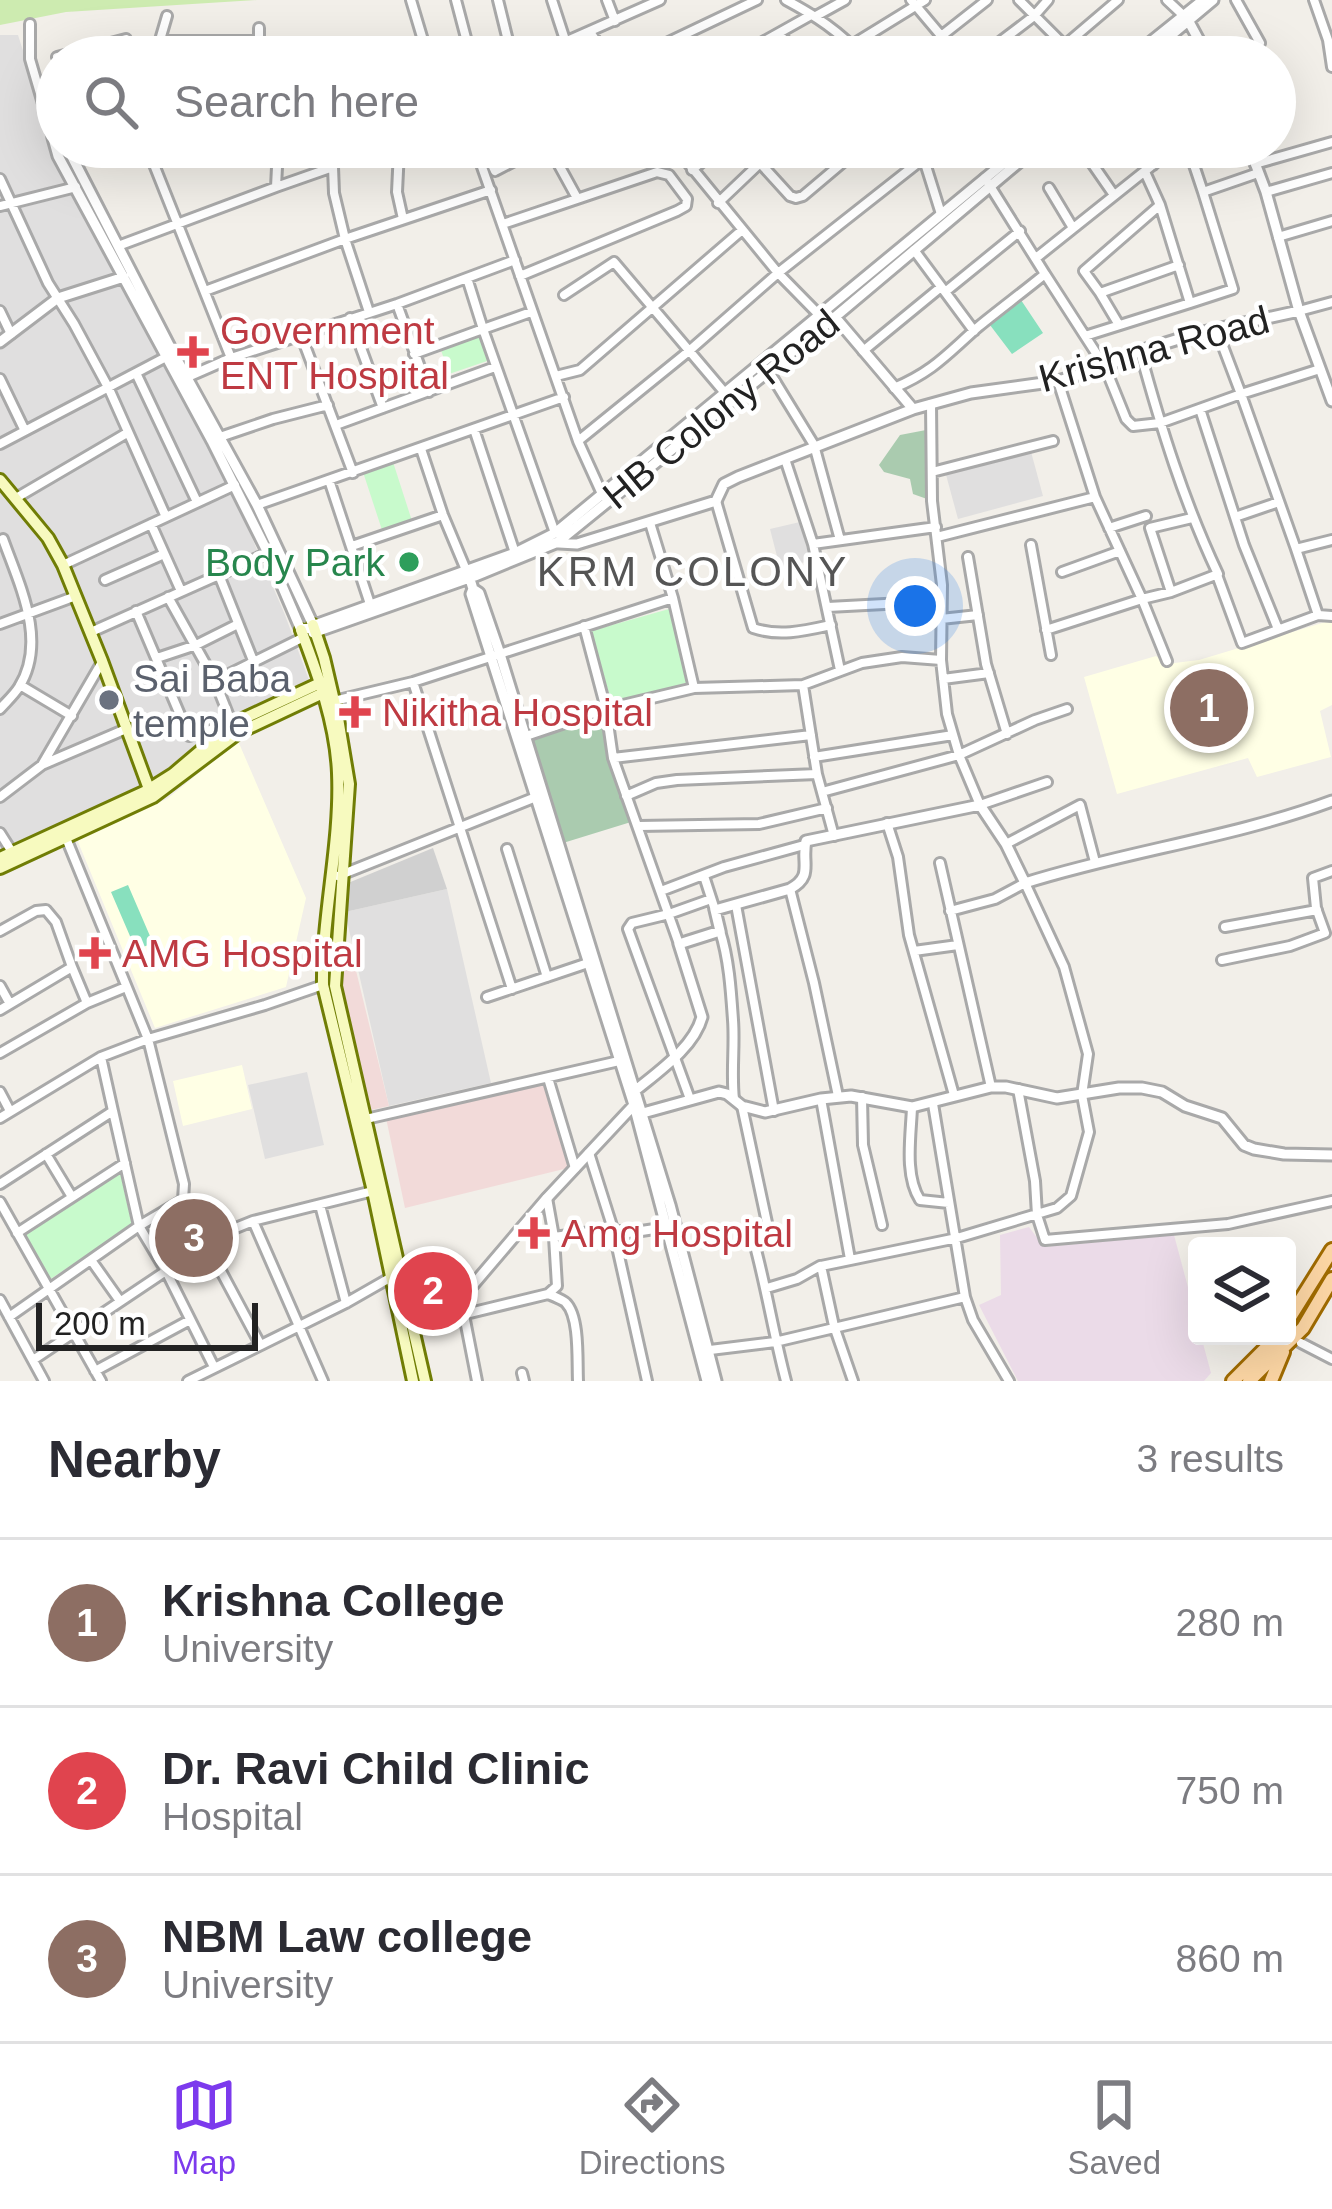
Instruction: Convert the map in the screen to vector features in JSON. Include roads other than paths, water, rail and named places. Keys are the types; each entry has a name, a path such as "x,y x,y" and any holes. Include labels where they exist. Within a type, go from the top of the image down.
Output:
{"main road":[{"path":"0,480 48,538 63,566 151,793"},
{"path":"308,631 338,775 335,986 378,1190"},
{"path":"308,631 334,701 349,784 322,954 323,985 378,1190 413,1381"},
{"path":"0,868 151,793 231,730 322,688"},
{"path":"6,855 64,835"},
{"path":"1296,1308 1331,1252"},
{"path":"397,1274 425,1381"},
{"path":"1296,1332 1332,1279"},
{"path":"1233,1381 1282,1345"},
{"path":"1249,1381 1285,1345"},
{"path":"1271,1381 1289,1345"}],"street":[{"path":"411,0 422,36"},
{"path":"456,0 465,36"},
{"path":"498,0 507,36"},
{"path":"552,0 563,36"},
{"path":"607,0 615,21"},
{"path":"582,36 660,0"},
{"path":"682,36 757,0"},
{"path":"786,0 841,36"},
{"path":"775,36 845,0"},
{"path":"866,36 925,0"},
{"path":"941,36 987,0"},
{"path":"1019,0 1055,36"},
{"path":"1008,36 1048,0"},
{"path":"1077,36 1118,0"},
{"path":"1167,0 1196,36"},
{"path":"1167,36 1203,0"},
{"path":"1161,36 1213,0"},
{"path":"1236,0 1255,36"},
{"path":"1314,0 1332,67"},
{"path":"914,4 939,36"},
{"path":"161,36 167,16"},
{"path":"30,24 30,59 36,78"},
{"path":"259,36 260,28"},
{"path":"590,32 593,36"},
{"path":"1296,155 1332,142"},
{"path":"65,168 239,483 257,505 308,631"},
{"path":"78,168 170,355"},
{"path":"156,168 231,358"},
{"path":"276,187 277,168"},
{"path":"118,246 330,168"},
{"path":"333,168 345,239 369,312"},
{"path":"398,168 397,192 404,219"},
{"path":"488,168 491,190 532,312 578,441 605,499"},
{"path":"490,172 499,168"},
{"path":"560,168 577,199"},
{"path":"694,168 778,274 863,351 913,409"},
{"path":"718,203 755,168"},
{"path":"765,168 796,198 837,168"},
{"path":"578,441 912,168"},
{"path":"928,168 941,214"},
{"name":"HB Colony Road","path":"308,631 469,579 557,538 728,397 768,370 1006,168"},
{"path":"1095,168 1114,196"},
{"path":"1036,258 1149,168 1190,304"},
{"path":"1085,336 1233,289 1195,168"},
{"path":"1203,192 1257,169"},
{"name":"Krishna Road","path":"557,538 577,544 716,501 724,484 913,409 971,393 1058,381 1216,328 1299,310 1257,169"},
{"path":"503,224 663,172 687,199 686,206 520,276"},
{"path":"1266,192 1332,173"},
{"path":"0,179 5,204 109,389 166,517"},
{"path":"606,242 614,262 728,397 828,319 941,214 988,182 1105,367 1129,423 1139,427 1160,423 1321,369"},
{"path":"5,204 76,188"},
{"path":"1049,188 1073,228"},
{"path":"205,291 491,190"},
{"path":"1119,325 1084,271 1160,205"},
{"path":"1278,237 1332,221"},
{"path":"556,376 580,370 741,231"},
{"path":"863,351 1020,231"},
{"path":"914,249 974,331"},
{"path":"183,378 514,260"},
{"path":"564,296 614,262"},
{"path":"1100,293 1179,266"},
{"path":"894,388 921,377 1045,274"},
{"path":"0,342 58,298 124,277"},
{"path":"214,681 370,604 469,579 515,553 557,538 466,278"},
{"path":"1332,302 1299,310 1332,400"},
{"path":"397,304 429,392"},
{"path":"0,310 11,334"},
{"path":"414,354 532,312"},
{"path":"350,318 383,408"},
{"path":"1216,328 1318,615"},
{"path":"301,335 353,473"},
{"path":"1140,351 1192,518 1242,643 1318,615 1332,616"},
{"path":"0,445 170,355"},
{"path":"337,424 495,367"},
{"path":"768,370 814,446 840,539"},
{"path":"136,373 197,502"},
{"path":"183,378 220,437 268,553 308,631"},
{"path":"0,379 25,431"},
{"path":"1058,381 1095,497 1167,661"},
{"path":"257,505 563,398"},
{"path":"767,1288 796,1280 819,1264 957,1238 1057,1208 1071,1196 1089,1132 1082,1095 1087,1047 1064,967 1006,844 980,806 946,714 932,404"},
{"path":"220,437 328,405"},
{"path":"1200,409 1278,629"},
{"path":"473,429 515,553"},
{"path":"16,498 127,433"},
{"path":"932,472 1053,440"},
{"path":"421,449 526,736 588,963 670,1204 703,1350"},
{"path":"784,459 812,544 840,670"},
{"path":"329,480 370,604"},
{"path":"63,566 239,483"},
{"path":"812,544 936,532 1095,497"},
{"path":"716,501 752,628 785,633 831,625"},
{"path":"1235,517 1279,502"},
{"path":"352,546 443,515"},
{"path":"1109,528 1146,516"},
{"path":"1171,592 1150,528 1192,518"},
{"path":"151,524 181,591"},
{"path":"650,524 674,598 694,688"},
{"path":"0,709 20,686 31,641 29,613 3,539"},
{"path":"1296,549 1332,540"},
{"path":"1031,545 1051,655"},
{"path":"1062,572 1120,551"},
{"path":"91,632 268,553"},
{"path":"105,580 164,554"},
{"path":"968,557 988,673 1006,734"},
{"path":"1046,630 1218,574"},
{"path":"219,575 255,663"},
{"path":"0,624 76,596"},
{"path":"136,611 189,736 217,728 231,730 214,681 168,597"},
{"path":"334,701 413,682 674,598"},
{"path":"828,607 941,601"},
{"path":"941,619 978,615"},
{"path":"157,658 238,624"},
{"path":"584,626 607,709 613,758 702,1017 674,1058 636,1090"},
{"path":"496,656 636,1090 711,1381"},
{"path":"526,736 607,709 694,688 803,686 840,670 902,657 941,660"},
{"path":"42,765 102,661"},
{"path":"943,679 988,673"},
{"path":"413,682 512,989"},
{"path":"20,686 72,716"},
{"path":"803,686 817,774 834,836"},
{"path":"822,792 959,755 1067,709"},
{"path":"0,797 42,765 126,729"},
{"path":"613,758 811,735"},
{"path":"814,757 953,735"},
{"path":"626,796 677,779 817,774"},
{"path":"662,891 811,839 980,806 1047,782"},
{"path":"337,876 540,795"},
{"path":"950,911 1095,862 1250,828 1332,801"},
{"path":"1006,844 1080,805 1095,862"},
{"path":"639,826 759,824 826,808"},
{"path":"886,823 898,857 909,935 954,1095"},
{"path":"0,833 6,855"},
{"path":"64,835 148,1039 184,1184 183,1199 260,1344"},
{"path":"690,1099 628,929 632,923 669,914 736,905 790,890 805,877 804,845"},
{"path":"507,849 547,977"},
{"path":"940,863 991,1087"},
{"path":"1222,960 1322,935 1326,931 1312,878 1332,872"},
{"path":"704,876 725,946 734,1019 732,1078 769,1232 755,1246 785,1381"},
{"path":"790,890 838,1096"},
{"path":"736,905 773,1111"},
{"path":"0,931 46,910 56,922 88,1003"},
{"path":"1225,927 1317,910"},
{"path":"679,944 721,931"},
{"path":"914,951 958,945"},
{"path":"487,997 588,963"},
{"path":"0,1010 72,968"},
{"path":"0,1118 101,1057 323,985"},
{"path":"0,986 10,1004"},
{"path":"0,1053 126,987"},
{"path":"101,1057 139,1226 214,1367"},
{"path":"366,1119 620,1061"},
{"path":"548,1078 575,1168"},
{"path":"444,1319 547,1198 639,1109 719,1092 732,1078"},
{"path":"719,1092 754,1111 773,1111 838,1096 912,1107 991,1087 1057,1098 1119,1088 1162,1092 1185,1106 1222,1118 1254,1149 1332,1155"},
{"path":"1018,1089 1042,1238 1052,1241 1228,1224 1332,1201"},
{"path":"0,1092 10,1111"},
{"path":"862,1097 863,1145 882,1225"},
{"path":"821,1099 850,1259"},
{"path":"933,1104 965,1298 1007,1378 992,1381"},
{"path":"912,1107 914,1192 920,1200 950,1203"},
{"path":"0,1184 113,1111"},
{"path":"589,1153 614,1228 647,1381"},
{"path":"46,1154 72,1197"},
{"path":"17,1233 125,1163"},
{"path":"33,1360 206,1240 254,1221 378,1190"},
{"path":"413,1326 548,1294 558,1283 547,1198"},
{"path":"9,1317 183,1199"},
{"path":"0,1202 101,1381"},
{"path":"320,1204 346,1303"},
{"path":"254,1221 322,1381"},
{"path":"554,1237 614,1228 628,1233 668,1227"},
{"path":"91,1260 120,1301"},
{"path":"819,1264 853,1381"},
{"path":"188,1381 397,1274"},
{"path":"548,1294 570,1308 578,1381"},
{"path":"703,1350 775,1342 965,1298"},
{"path":"0,1300 44,1381"},
{"path":"464,1315 477,1381"},
{"path":"95,1371 190,1320"},
{"path":"1296,1340 1332,1359"}],"place":[{"name":"Government ENT Hospital","path":"193,352"},
{"name":"Body Park","path":"409,562"},
{"name":"Sai Baba temple","path":"109,700"},
{"name":"Krishna College","path":"1209,708"},
{"name":"Nikitha Hospital","path":"355,712"},
{"name":"AMG Hospital","path":"95,953"},
{"name":"Amg Hospital","path":"534,1233"},
{"name":"NBM Law college","path":"194,1238"},
{"name":"Dr. Ravi Child Clinic","path":"433,1291"}],"district":[{"name":"KRM COLONY","path":"693,571"}]}
